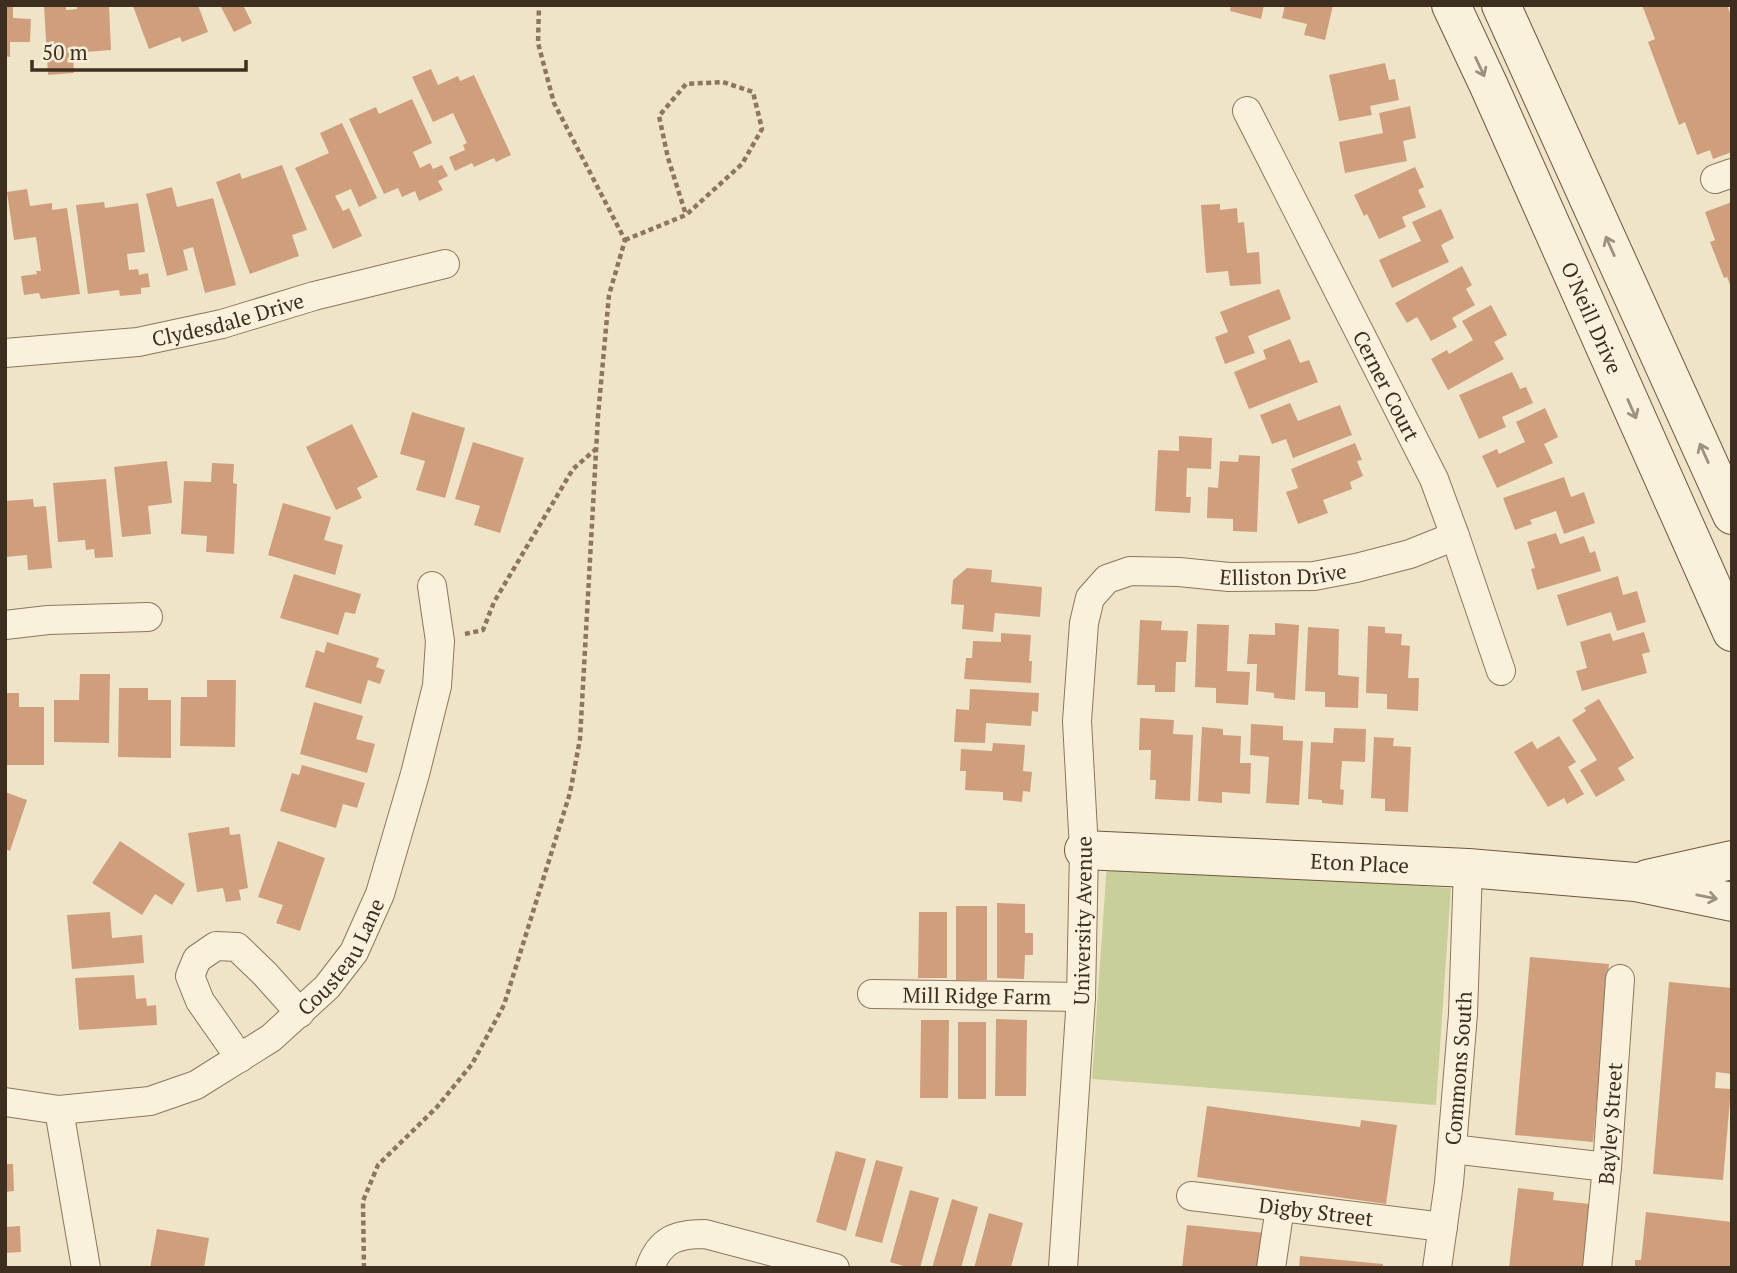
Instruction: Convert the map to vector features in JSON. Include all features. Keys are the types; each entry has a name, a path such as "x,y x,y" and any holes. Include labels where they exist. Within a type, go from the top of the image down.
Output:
{"main road":[{"name":"O'Neill Drive","path":"1451,5 1732,632"},
{"path":"1502,5 1732,515"},
{"name":"Eton Place","path":"1084,850 1468,868 1635,882 1732,902"},
{"name":"Eton Place","path":"1635,882 1732,860"}],"street":[{"name":"Cerner Court","path":"1247,111 1434,479 1501,671"},
{"name":"Clydesdale Drive","path":"5,353 138,342 222,324 314,296 444,264"},
{"name":"Elliston Drive","path":"1107,579 1130,571 1228,577 1314,576 1410,554 1455,536"},
{"name":"University Avenue","path":"1063,1268 1081,997 1084,850 1077,721 1084,623 1090,598 1107,579"},
{"name":"Cousteau Lane","path":"5,1101 59,1110 150,1101 196,1085 271,1038 327,987 354,952 380,894 415,774 437,686 440,641 432,586"},
{"path":"5,625 48,620 148,617"},
{"name":"Commons South","path":"1437,1268 1452,1149 1463,1014 1468,868"},
{"path":"240,1058 201,1001 190,976 197,959 216,946 237,947 300,1013"},
{"name":"Bayley Street","path":"1597,1268 1620,979"},
{"name":"Mill Ridge Farm","path":"872,994 1081,997"},
{"path":"59,1110 86,1268"},
{"path":"1452,1149 1607,1167"},
{"name":"Digby Street","path":"1191,1196 1443,1227"},
{"path":"1271,1268 1280,1207"},
{"path":"650,1268 665,1242 685,1234 705,1234 835,1268"}],"path":[{"path":"364,1268 363,1201 378,1165 437,1107 472,1064 504,1004 570,793 580,739 596,448 609,295 625,240 554,103 538,43 539,5"},
{"path":"625,240 686,215 742,164 762,129 753,92 723,82 686,84 659,116 668,158 686,215"},
{"path":"440,641 483,630 494,602 573,469 596,448"}],"green space":[{"path":"1107,863 1451,888 1436,1105 1092,1079"}],"building":[{"path":"5,5 13,5 13,18 31,19 30,42 10,42 10,57 5,56"},
{"path":"44,5 66,5 66,10 77,9 77,5 109,5 111,50 73,53 74,73 48,75"},
{"path":"134,5 198,5 208,32 182,42 180,37 149,49"},
{"path":"220,5 243,5 252,23 234,32"},
{"path":"1231,5 1264,5 1261,19 1230,11"},
{"path":"1285,5 1333,5 1325,40 1304,35 1307,24 1282,18"},
{"path":"1642,5 1727,5 1732,18 1732,152 1713,159 1710,150 1697,155 1685,122 1679,125 1648,42 1655,39"},
{"path":"1385,63 1389,80 1395,79 1399,100 1370,106 1372,115 1339,121 1329,75"},
{"path":"431,69 438,85 458,76 460,81 474,75 511,155 496,162 494,158 474,167 472,163 455,171 449,157 465,150 463,145 467,143 453,113 433,122 412,77"},
{"path":"412,99 432,143 413,152 420,168 430,163 433,169 442,165 448,176 438,181 443,190 419,201 415,191 402,197 398,188 384,194 349,119 376,107 379,114"},
{"path":"1410,106 1416,138 1403,141 1407,161 1345,173 1339,142 1383,133 1379,113"},
{"path":"342,123 377,198 359,207 351,189 335,196 343,211 349,208 362,236 333,249 295,168 329,153 320,133"},
{"path":"282,165 307,230 292,235 299,256 250,274 216,182 240,173 242,179"},
{"path":"1415,167 1424,187 1418,190 1426,207 1402,217 1406,227 1379,239 1354,195"},
{"path":"172,187 177,207 213,198 236,285 205,293 193,247 183,250 188,270 167,276 146,194"},
{"path":"27,189 30,206 52,203 52,210 67,208 80,294 41,299 39,293 24,295 21,276 41,271 36,237 14,240 7,192"},
{"path":"104,202 105,208 138,203 145,252 127,254 129,270 138,269 139,275 148,273 150,287 141,288 141,294 120,296 119,290 88,294 76,205"},
{"path":"1732,202 1731,287 1727,277 1724,278 1710,242 1715,240 1705,212"},
{"path":"1220,204 1220,210 1237,208 1238,223 1244,222 1247,253 1259,252 1261,284 1230,286 1228,271 1206,273 1201,205"},
{"path":"1441,209 1454,238 1441,245 1449,262 1392,288 1379,260 1421,241 1412,222"},
{"path":"1462,266 1472,285 1466,289 1475,305 1452,318 1457,327 1431,341 1417,317 1407,323 1395,303"},
{"path":"1279,289 1291,319 1248,336 1255,353 1225,364 1215,337 1228,332 1220,312"},
{"path":"1491,305 1507,335 1494,342 1504,359 1448,390 1431,359 1447,350 1449,354 1473,340 1462,321"},
{"path":"1290,339 1300,363 1309,360 1318,382 1249,409 1234,372 1266,359 1263,350"},
{"path":"1512,372 1520,389 1526,387 1533,403 1502,417 1506,427 1479,439 1459,395"},
{"path":"1290,403 1298,421 1340,405 1352,435 1293,458 1286,439 1272,444 1260,415"},
{"path":"1545,408 1558,437 1544,444 1553,463 1497,488 1482,456 1497,449 1499,454 1525,442 1516,422"},
{"path":"412,412 465,428 445,498 416,490 425,461 400,454"},
{"path":"352,424 378,477 357,488 362,498 336,510 306,447"},
{"path":"1179,436 1212,438 1211,469 1187,468 1186,497 1191,497 1190,513 1155,511 1158,450 1179,451"},
{"path":"473,442 524,458 500,533 474,525 480,506 455,499"},
{"path":"1355,443 1362,460 1357,461 1363,476 1350,482 1352,489 1323,500 1328,513 1298,524 1286,492 1298,488 1291,469"},
{"path":"1239,455 1260,456 1257,532 1233,531 1233,519 1207,518 1208,487 1218,488 1220,461 1238,462"},
{"path":"167,461 172,503 148,506 151,534 122,537 114,467"},
{"path":"212,463 234,464 233,483 237,484 234,554 206,552 207,536 181,534 184,481 211,482"},
{"path":"1564,477 1571,497 1584,492 1595,523 1564,534 1556,511 1530,520 1532,524 1515,530 1503,498"},
{"path":"106,479 113,557 95,558 94,549 86,550 85,540 58,542 53,483"},
{"path":"33,499 34,507 46,506 52,568 28,570 27,555 5,557 5,501"},
{"path":"283,503 331,517 324,540 343,545 335,575 268,555"},
{"path":"1556,533 1560,544 1584,536 1590,553 1595,551 1601,571 1537,590 1531,569 1535,568 1527,542"},
{"path":"967,568 992,570 991,582 1042,587 1040,617 995,613 993,632 962,629 964,605 951,604 953,580"},
{"path":"294,574 361,594 355,614 345,612 338,635 280,618"},
{"path":"1618,576 1623,595 1637,591 1646,622 1617,631 1611,612 1567,626 1557,595"},
{"path":"1140,620 1162,621 1161,630 1188,631 1186,662 1176,662 1175,692 1155,692 1155,685 1137,685"},
{"path":"1275,623 1299,625 1295,700 1274,698 1274,693 1256,691 1257,664 1247,664 1249,634 1275,635"},
{"path":"1197,624 1229,625 1227,671 1250,672 1248,705 1216,703 1216,688 1195,687"},
{"path":"1368,626 1385,627 1385,633 1402,634 1401,645 1410,646 1408,678 1419,678 1418,711 1387,709 1387,694 1366,693"},
{"path":"1308,627 1339,629 1338,675 1359,677 1358,708 1325,707 1325,692 1305,691"},
{"path":"1644,632 1650,652 1642,654 1647,673 1582,691 1576,671 1587,668 1580,642 1610,633 1613,641"},
{"path":"1001,633 1031,635 1031,683 964,679 966,658 972,658 973,641 1001,642"},
{"path":"327,642 379,658 376,667 385,670 380,684 368,680 361,704 305,687 316,650 324,653"},
{"path":"80,674 110,674 109,743 54,742 54,700 79,700"},
{"path":"207,680 236,680 235,747 180,746 181,697 207,697"},
{"path":"119,688 148,688 148,700 171,700 171,758 118,757"},
{"path":"970,689 1039,693 1038,712 1032,711 1031,726 986,723 985,743 954,742 956,709 969,710"},
{"path":"5,693 19,693 19,707 44,707 44,765 5,765"},
{"path":"1599,699 1634,758 1618,768 1625,780 1596,797 1580,770 1597,760 1572,720 1586,711 1584,708"},
{"path":"314,702 363,716 356,739 375,744 367,773 300,754"},
{"path":"1140,718 1174,720 1173,734 1193,735 1190,801 1155,799 1156,780 1150,780 1151,750 1139,750"},
{"path":"1251,724 1283,726 1283,740 1303,741 1299,805 1266,803 1269,757 1250,755"},
{"path":"1202,727 1223,729 1223,735 1241,736 1240,763 1251,763 1250,794 1222,792 1222,803 1198,801"},
{"path":"1334,728 1366,729 1365,762 1342,761 1340,789 1344,790 1343,805 1308,799 1311,742 1333,743"},
{"path":"1559,736 1576,762 1568,767 1584,794 1567,804 1564,798 1548,807 1514,752 1532,741 1537,749"},
{"path":"1374,737 1394,738 1393,746 1411,747 1408,812 1385,811 1385,799 1371,798"},
{"path":"993,743 1025,745 1023,771 1032,772 1030,792 1023,791 1022,802 1003,800 1003,792 965,790 966,771 960,771 961,749 992,751"},
{"path":"302,765 365,783 357,808 343,804 336,828 280,811 292,773 299,775"},
{"path":"5,792 27,800 10,851 5,849"},
{"path":"229,827 230,835 240,834 248,888 239,890 241,900 226,902 223,888 197,892 188,833"},
{"path":"120,841 185,884 172,905 155,894 142,915 92,883"},
{"path":"278,841 325,858 300,931 276,923 283,905 258,897"},
{"path":"997,903 1025,904 1025,933 1033,933 1033,955 1025,955 1024,979 997,978"},
{"path":"956,906 987,906 987,980 956,980"},
{"path":"110,912 112,938 142,935 144,963 72,969 67,915"},
{"path":"919,912 947,912 947,978 918,978"},
{"path":"1530,957 1609,964 1593,1142 1515,1135"},
{"path":"134,975 136,999 146,998 147,1006 156,1005 157,1025 79,1030 75,978"},
{"path":"1669,982 1732,988 1732,1074 1716,1072 1715,1088 1731,1089 1723,1180 1653,1174"},
{"path":"996,1019 1027,1020 1026,1096 995,1096"},
{"path":"921,1020 949,1020 948,1098 920,1098"},
{"path":"958,1022 986,1022 986,1099 958,1099"},
{"path":"1207,1106 1360,1127 1361,1120 1397,1125 1386,1204 1197,1177"},
{"path":"836,1151 866,1159 846,1231 816,1222"},
{"path":"876,1160 903,1167 882,1243 855,1236"},
{"path":"5,1164 13,1164 14,1191 5,1192"},
{"path":"1518,1188 1554,1192 1553,1200 1590,1204 1583,1268 1509,1268"},
{"path":"910,1190 939,1198 920,1268 890,1262"},
{"path":"952,1199 978,1207 961,1268 932,1268"},
{"path":"1646,1212 1732,1222 1732,1268 1635,1268 1635,1260 1641,1260"},
{"path":"989,1213 1023,1223 1011,1267 974,1268"},
{"path":"1187,1225 1265,1233 1262,1268 1182,1268"},
{"path":"20,1226 21,1252 5,1253 5,1227"},
{"path":"157,1229 209,1238 204,1268 150,1268"},
{"path":"1300,1256 1383,1264 1383,1268 1299,1268"}]}
